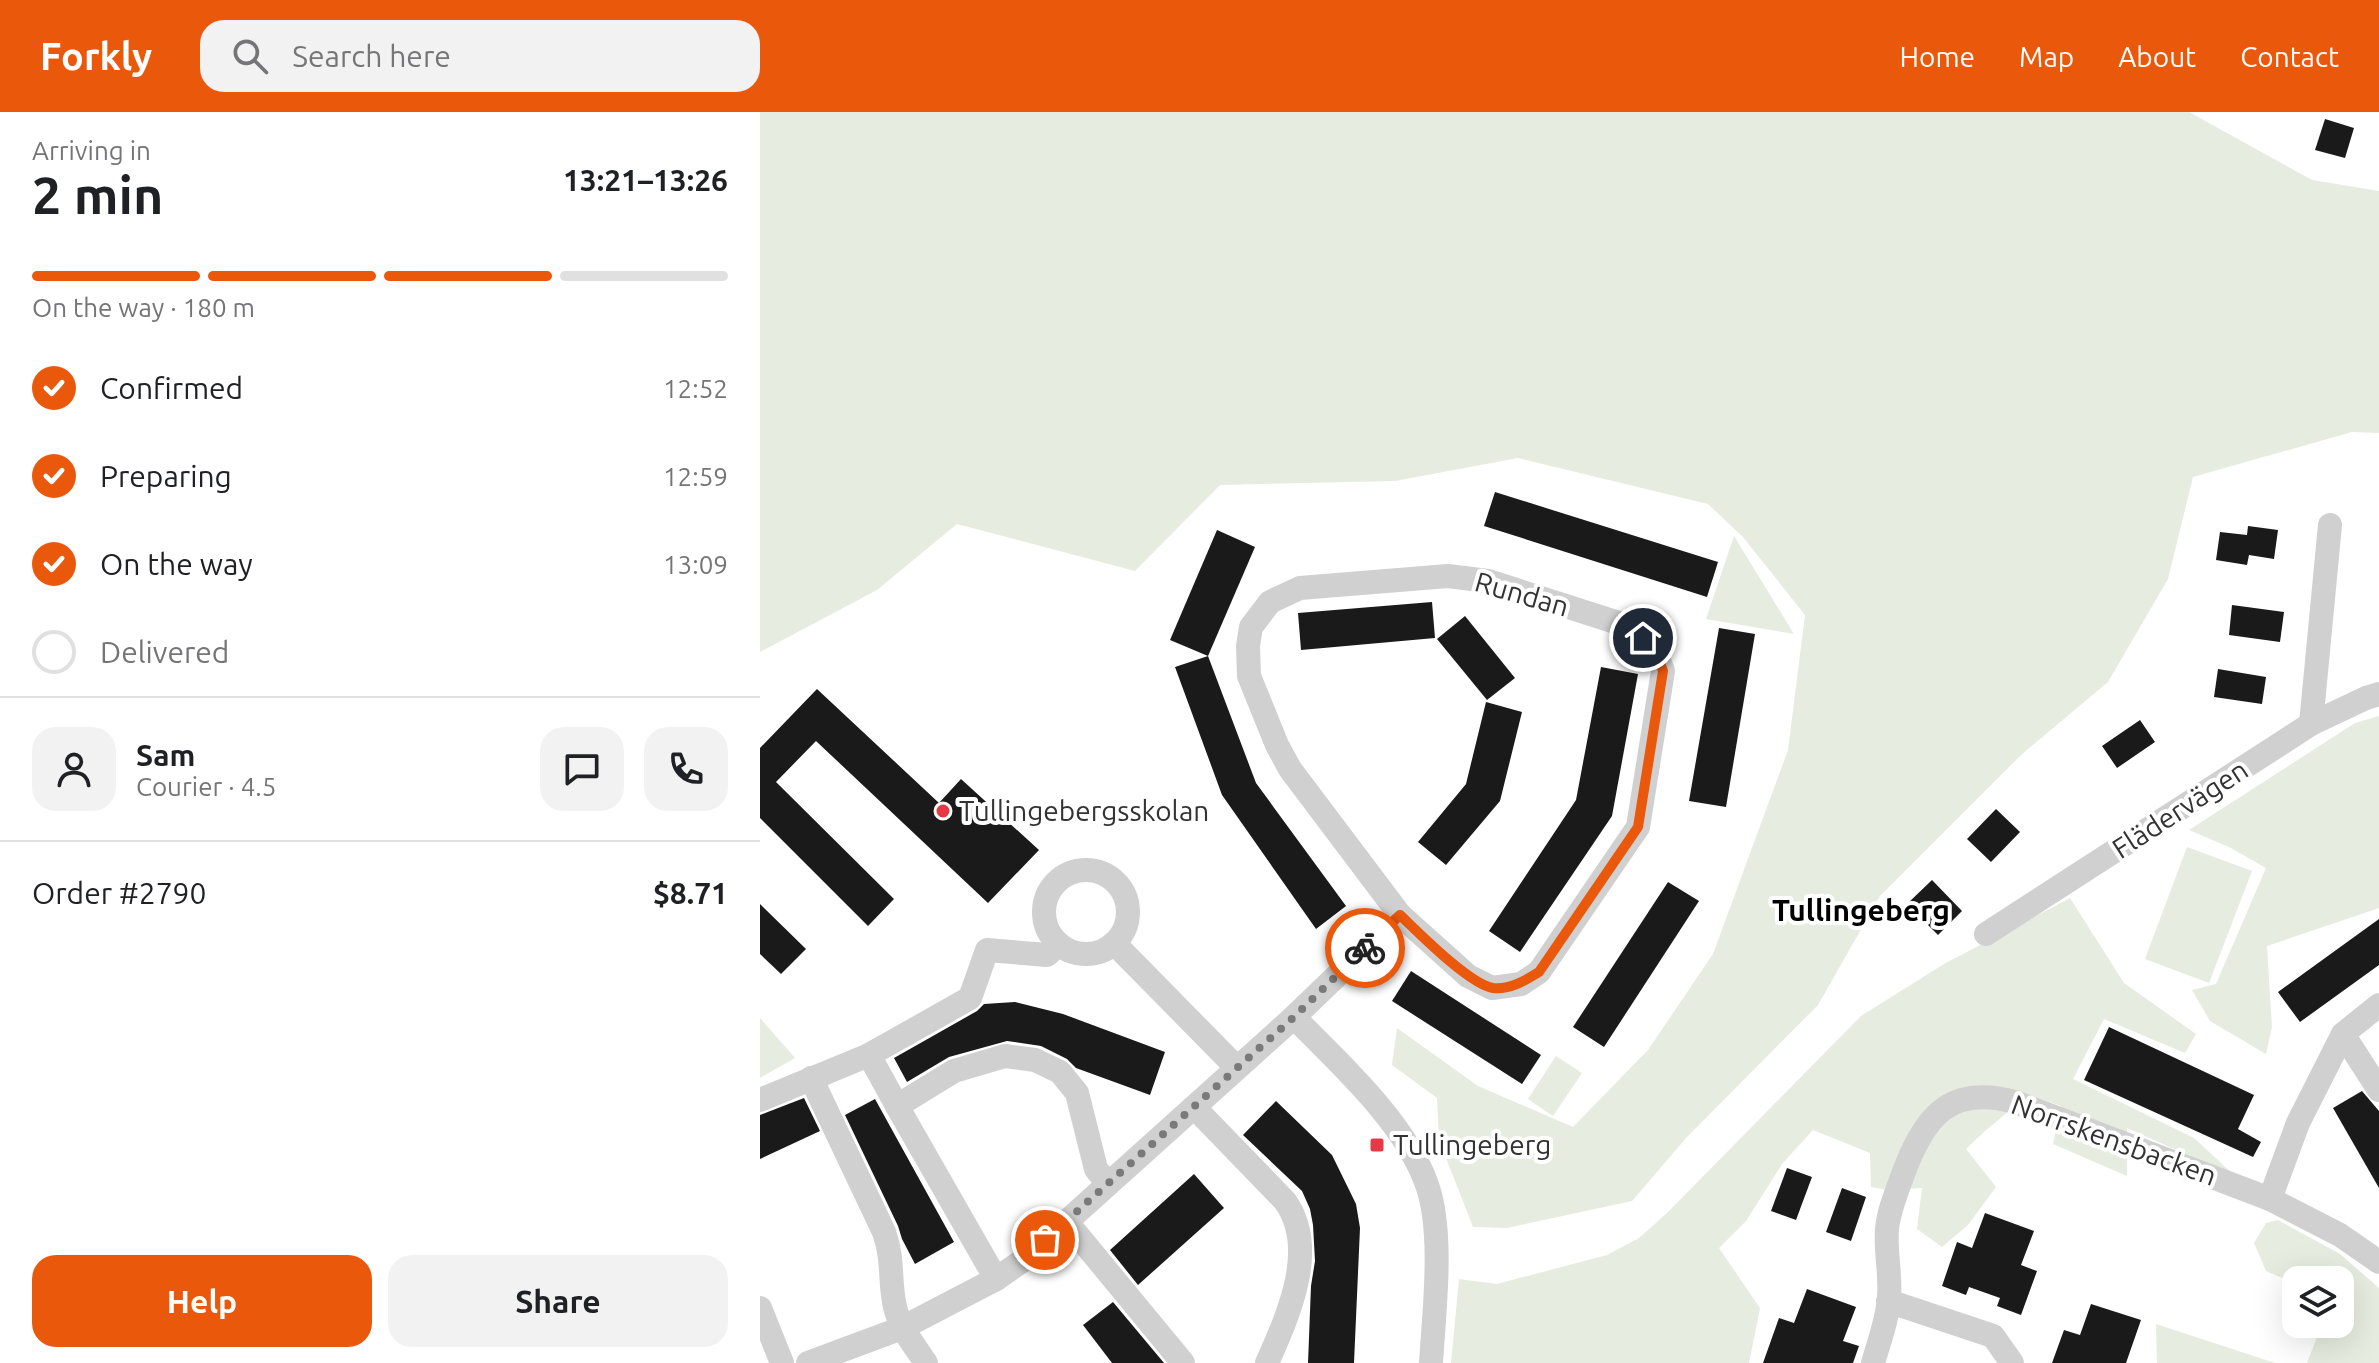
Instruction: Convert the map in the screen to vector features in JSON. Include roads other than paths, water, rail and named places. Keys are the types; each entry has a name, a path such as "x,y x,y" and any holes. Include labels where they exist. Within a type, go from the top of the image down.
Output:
{"street":[{"path":"2311,724 2330,525"},
{"name":"Rundan","path":"1448,576 1488,581 1631,627 1655,650 1663,671 1638,827 1539,972 1521,984 1492,988 1468,976 1400,915 1290,769 1277,745 1249,676 1251,627 1270,602 1300,588 1448,576"},
{"name":"Flädervägen","path":"1986,934 2311,724 2379,694"},
{"path":"1084,870 1101,873 1113,880 1127,904 1123,932 1114,943 1092,954 1069,950 1059,944 1045,923 1046,898 1052,887 1072,873 1084,870"},
{"path":"808,1363 902,1328 996,1279 1025,1259 1294,1017 1400,915"},
{"path":"1114,943 1237,1068"},
{"path":"760,1100 869,1055 970,998 987,950 1047,955 1059,944"},
{"path":"2270,1199 2298,1123 2343,1034 2379,1005"},
{"path":"1294,1017 1389,1121 1410,1148 1428,1185 1435,1218 1431,1363"},
{"path":"2343,1034 2379,1090"},
{"path":"869,1055 996,1279"},
{"path":"897,1106 954,1071 1005,1056 1035,1060 1060,1072 1077,1093 1096,1169 1108,1184"},
{"path":"811,1078 884,1232 891,1251 895,1306 902,1328 926,1363"},
{"name":"Norrskensbacken","path":"1873,1363 1888,1301 1886,1242 1890,1208 1915,1142 1931,1117 1939,1110 1967,1098 1996,1096 2015,1102 2270,1199 2340,1235 2379,1262"},
{"path":"1194,1107 1285,1201 1299,1230 1301,1254 1289,1315 1267,1363"},
{"path":"1066,1221 1183,1363"},
{"path":"1888,1301 1993,1336 2012,1363"},
{"path":"760,1308 782,1363"}],"place":[{"name":"Tullingebergsskolan","path":"943,811"},
{"name":"Tullingeberg","path":"1377,1145"}],"district":[{"name":"Tullingeberg","path":"1861,911"}]}
